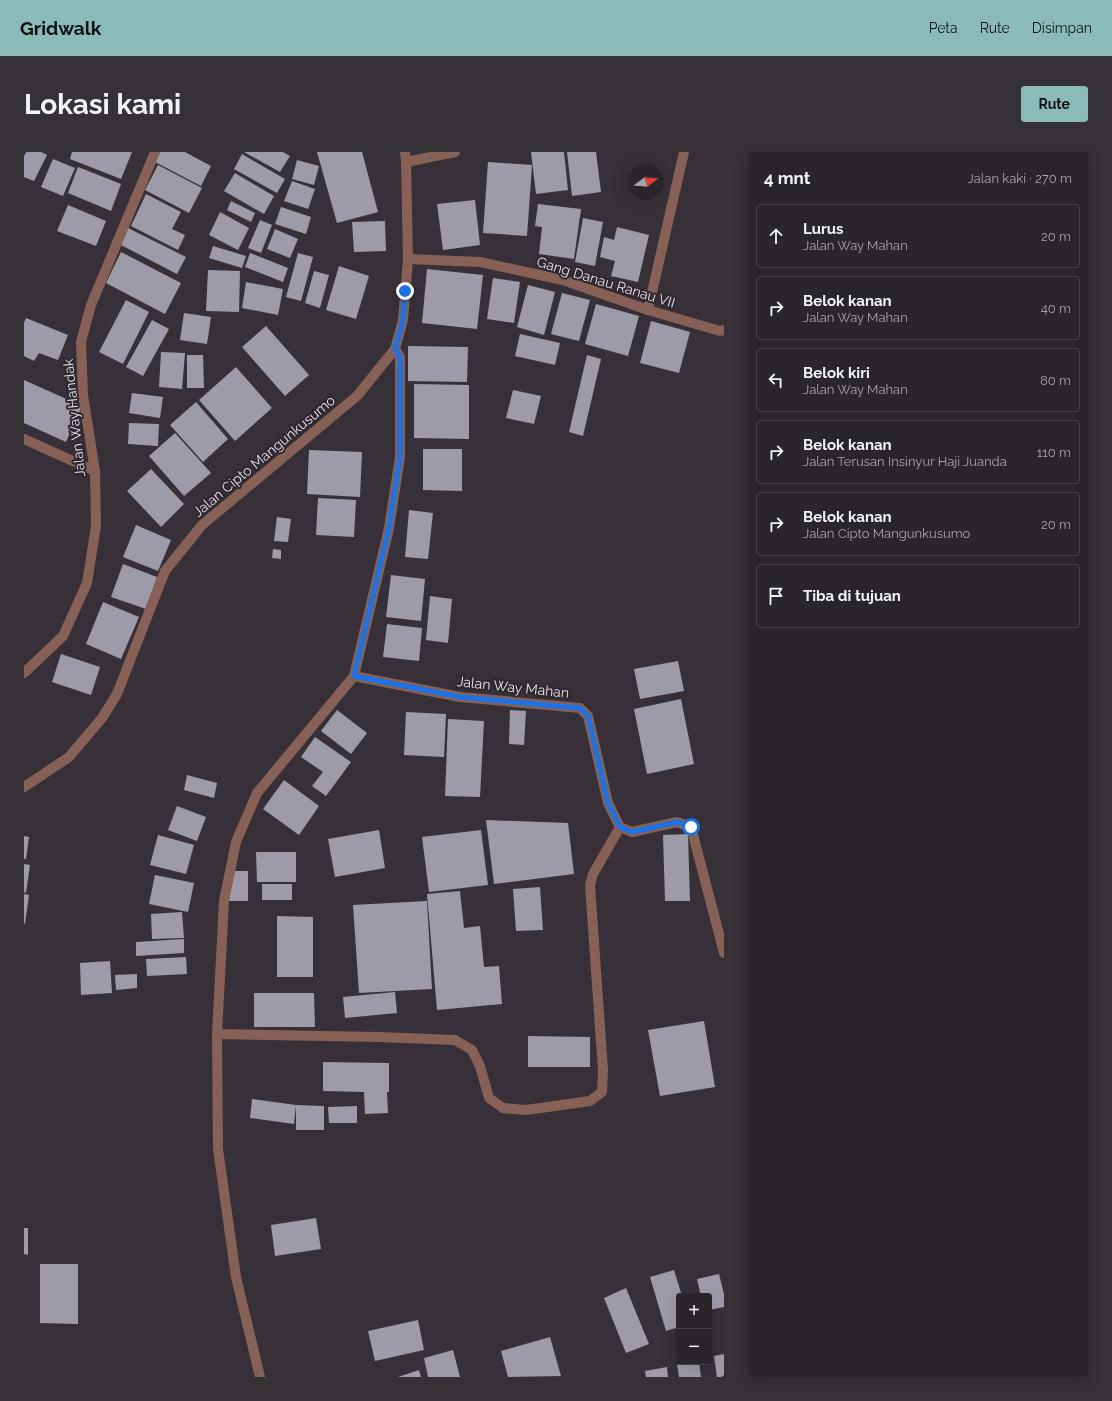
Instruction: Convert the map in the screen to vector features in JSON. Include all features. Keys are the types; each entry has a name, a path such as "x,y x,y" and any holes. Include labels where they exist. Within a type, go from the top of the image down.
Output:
{"street":[{"name":"Jalan Way Handak","path":"24,673 63,636 87,583 96,526 95,471 83,395 81,342 90,305 155,152"},
{"path":"405,157 455,152"},
{"path":"648,310 684,152"},
{"name":"Jalan Cipto Mangunkusumo","path":"24,787 69,757 102,718 117,694 165,571 202,525 356,396 395,349 403,320 408,259 405,157"},
{"name":"Gang Danau Ranau VII","path":"408,259 480,262 563,280 648,310 720,331 724,330"},
{"path":"260,1377 236,1277 218,1150 217,1034 224,901 236,842 257,793 354,676 389,528 400,457 400,357 395,349"},
{"path":"24,439 95,471"},
{"name":"Jalan Way Mahan","path":"354,676 460,697 580,708 588,716 608,803 620,827"},
{"path":"217,1034 455,1040 472,1050 480,1066 489,1098 504,1108 526,1110 590,1101 602,1092 603,1070 590,885 593,874 620,827 632,832 677,822 691,827 724,953"}],"building":[{"path":"26,152 41,152 47,155 34,181 24,177 24,156"},
{"path":"72,152 132,152 121,179 70,159"},
{"path":"160,152 185,152 211,166 201,186 155,162"},
{"path":"244,152 283,152 290,156 280,172"},
{"path":"317,152 362,152 378,212 337,223"},
{"path":"531,152 564,152 568,190 536,194"},
{"path":"567,152 596,152 601,192 572,196"},
{"path":"242,154 285,179 277,193 234,169"},
{"path":"53,159 75,168 63,196 41,187"},
{"path":"297,160 319,166 314,185 292,179"},
{"path":"488,162 532,165 527,236 483,233"},
{"path":"158,165 202,188 189,213 145,190"},
{"path":"78,167 121,184 111,211 68,193"},
{"path":"235,173 274,196 264,214 224,191"},
{"path":"292,181 315,189 308,209 284,201"},
{"path":"146,194 181,212 172,229 185,235 178,250 131,226"},
{"path":"475,200 480,245 443,250 437,204"},
{"path":"231,201 255,213 251,222 227,210"},
{"path":"538,204 581,209 574,259 539,254 542,227 535,226"},
{"path":"68,205 106,221 96,246 57,231"},
{"path":"281,207 311,217 306,234 275,224"},
{"path":"220,212 249,228 238,250 209,235"},
{"path":"583,218 603,222 595,266 575,262"},
{"path":"260,220 272,225 261,253 248,248"},
{"path":"385,221 386,251 354,252 352,222"},
{"path":"617,227 649,235 638,282 611,276 615,261 600,257 604,237 614,240"},
{"path":"128,228 186,257 177,274 119,244"},
{"path":"275,229 298,239 290,258 267,249"},
{"path":"213,246 246,256 242,268 209,258"},
{"path":"121,252 181,283 165,314 106,283"},
{"path":"250,253 288,268 283,282 245,267"},
{"path":"298,253 313,257 301,301 286,297"},
{"path":"339,266 369,276 356,319 326,310"},
{"path":"427,269 483,275 477,329 422,323"},
{"path":"208,270 240,271 239,312 206,311"},
{"path":"314,271 329,275 320,308 305,303"},
{"path":"493,278 520,282 514,323 487,319"},
{"path":"246,282 283,289 278,315 242,308"},
{"path":"528,285 555,292 544,335 517,327"},
{"path":"562,293 590,300 579,341 551,334"},
{"path":"126,300 149,312 123,364 99,352"},
{"path":"596,304 639,316 628,356 585,344"},
{"path":"184,313 211,317 207,344 180,340"},
{"path":"26,318 68,335 58,360 39,353 34,361 24,356 24,323"},
{"path":"152,320 169,329 143,376 126,367"},
{"path":"651,321 690,332 679,373 640,363"},
{"path":"266,326 309,375 285,396 242,347"},
{"path":"520,334 560,343 555,365 515,356"},
{"path":"408,346 468,347 467,382 408,381"},
{"path":"161,352 185,353 182,389 159,387"},
{"path":"187,355 203,355 204,388 187,388"},
{"path":"587,355 601,359 583,436 569,432"},
{"path":"236,367 272,408 235,441 199,400"},
{"path":"24,380 82,406 66,442 24,423"},
{"path":"414,384 469,385 469,439 414,438"},
{"path":"513,390 541,396 534,424 506,418"},
{"path":"132,393 163,397 160,418 129,413"},
{"path":"196,402 228,439 203,462 170,425"},
{"path":"129,423 159,424 158,446 128,444"},
{"path":"175,433 211,473 184,496 149,456"},
{"path":"423,449 462,449 462,491 423,490"},
{"path":"309,450 362,452 360,497 307,494"},
{"path":"151,469 184,504 161,527 127,491"},
{"path":"318,498 356,500 354,537 316,535"},
{"path":"409,510 433,513 428,559 405,557"},
{"path":"277,517 291,519 288,542 274,541"},
{"path":"136,525 171,540 158,571 123,557"},
{"path":"273,549 281,550 281,559 272,558"},
{"path":"123,564 157,577 146,609 111,597"},
{"path":"391,575 425,579 421,621 386,617"},
{"path":"430,596 452,599 448,643 426,640"},
{"path":"103,602 139,617 121,659 86,644"},
{"path":"387,624 422,628 419,661 383,657"},
{"path":"61,654 100,667 91,695 52,682"},
{"path":"678,661 684,691 640,699 634,669"},
{"path":"681,699 694,764 647,774 634,709"},
{"path":"337,710 367,733 351,754 321,731"},
{"path":"510,710 526,711 524,745 509,744"},
{"path":"406,712 446,714 444,757 404,755"},
{"path":"448,719 484,721 480,797 445,796"},
{"path":"315,737 351,762 326,796 312,786 323,772 301,757"},
{"path":"187,775 217,783 214,798 184,790"},
{"path":"284,780 319,806 299,835 263,809"},
{"path":"177,806 206,817 197,841 168,830"},
{"path":"486,820 568,823 574,874 494,884"},
{"path":"379,830 385,868 335,877 328,839"},
{"path":"481,830 488,885 429,892 422,837"},
{"path":"688,834 690,901 665,901 663,835"},
{"path":"158,835 194,845 186,874 150,865"},
{"path":"24,836 29,837 26,859 24,859"},
{"path":"256,852 296,852 296,882 257,882"},
{"path":"24,864 30,865 26,893 24,892"},
{"path":"233,871 248,871 248,901 229,901"},
{"path":"155,875 194,883 188,912 149,904"},
{"path":"262,884 292,884 292,900 262,900"},
{"path":"540,887 543,930 516,931 513,889"},
{"path":"460,891 464,928 480,926 484,967 499,966 502,1004 437,1010 427,894"},
{"path":"24,894 29,895 25,924 24,923"},
{"path":"427,901 432,989 359,993 353,905"},
{"path":"182,912 184,938 152,939 151,914"},
{"path":"277,916 313,917 313,977 277,977"},
{"path":"184,939 184,953 136,956 136,942"},
{"path":"186,957 187,974 147,976 146,959"},
{"path":"110,961 112,993 81,995 80,963"},
{"path":"137,974 137,988 116,990 115,975"},
{"path":"395,992 397,1013 345,1018 343,997"},
{"path":"254,993 314,993 315,1027 254,1027"},
{"path":"704,1021 715,1087 660,1096 648,1030"},
{"path":"528,1036 590,1037 590,1067 528,1067"},
{"path":"323,1062 389,1063 389,1092 387,1092 388,1113 365,1114 364,1092 323,1091"},
{"path":"252,1099 296,1105 294,1124 250,1118"},
{"path":"296,1105 324,1106 324,1130 296,1130"},
{"path":"357,1106 357,1123 329,1123 328,1107"},
{"path":"316,1218 321,1249 275,1256 271,1225"},
{"path":"24,1228 28,1228 28,1255 24,1254"},
{"path":"40,1264 78,1264 78,1324 40,1323"},
{"path":"674,1270 681,1293 676,1293 676,1328 666,1331 650,1277"},
{"path":"719,1274 724,1294 724,1307 712,1309 712,1293 700,1293 697,1279"},
{"path":"626,1288 649,1344 626,1353 604,1298"},
{"path":"418,1320 424,1350 375,1361 368,1331"},
{"path":"550,1337 561,1376 508,1377 501,1351"},
{"path":"453,1350 460,1377 428,1377 424,1358"},
{"path":"724,1354 724,1377 717,1377 714,1356"},
{"path":"677,1365 699,1365 701,1377 679,1377"},
{"path":"667,1367 668,1377 646,1377 645,1371"},
{"path":"419,1370 421,1377 398,1377"}],"route":[{"path":"405,291 403,320 395,349 400,357 400,457 389,528 354,676 460,697 580,708 588,716 608,803 620,827 632,832 677,822 691,827"}]}
